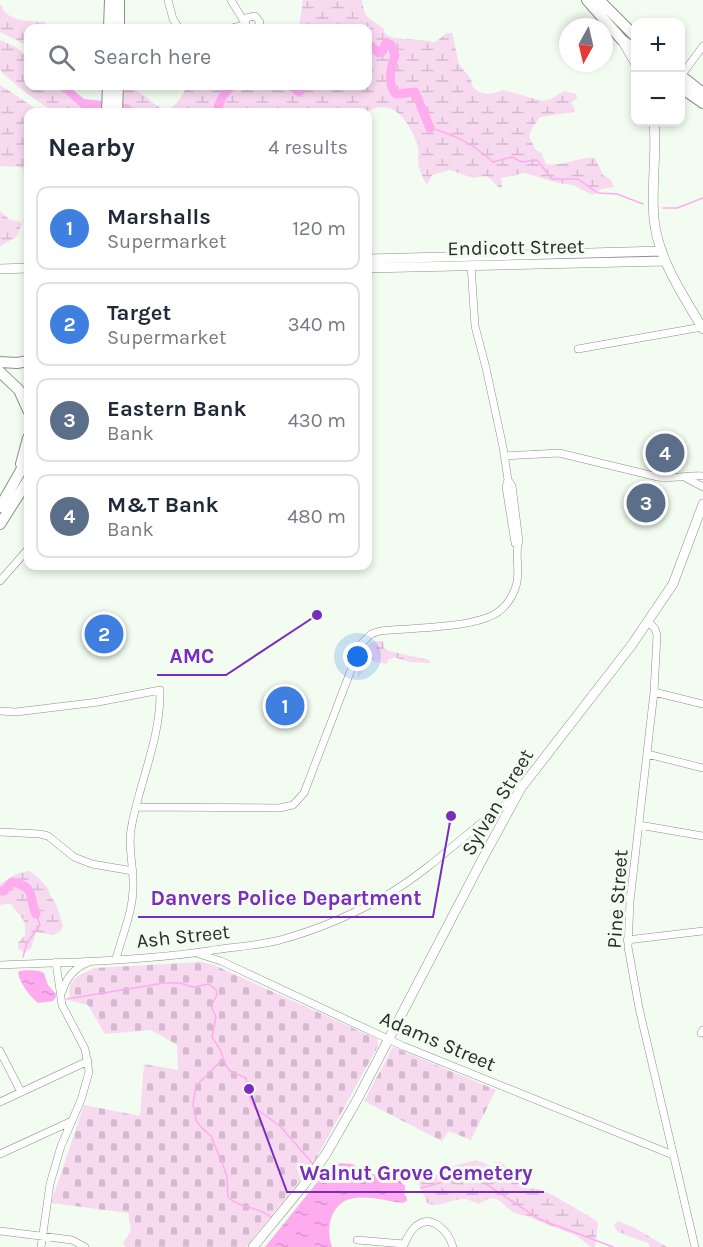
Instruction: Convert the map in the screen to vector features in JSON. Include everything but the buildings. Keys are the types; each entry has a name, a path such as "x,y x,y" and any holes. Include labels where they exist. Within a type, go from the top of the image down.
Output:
{"highway":[{"path":"109,24 110,0"},
{"path":"119,24 120,0"},
{"path":"587,0 622,40 631,46"},
{"path":"599,0 631,32"},
{"path":"685,82 703,93"},
{"path":"109,90 116,108"},
{"path":"108,108 116,90"},
{"path":"685,94 703,104"},
{"path":"0,362 24,361"},
{"path":"0,372 19,390 24,401"},
{"path":"16,480 24,452"},
{"path":"0,507 24,465"},
{"path":"0,524 24,486"}],"main road":[{"path":"622,40 631,55"},
{"path":"655,126 653,204 658,236 665,261 703,328"},
{"path":"650,252 658,236"},
{"name":"Endicott Street","path":"608,258 662,251"},
{"name":"Endicott Street","path":"372,259 608,258 665,261"},
{"name":"Endicott Street","path":"372,268 471,260"},
{"path":"0,269 24,268"},
{"name":"Sylvan Street","path":"253,1247 319,1165 357,1100 517,796 649,622 673,584 703,504"}],"street":[{"path":"168,0 176,24"},
{"path":"231,0 245,24"},
{"path":"247,24 246,18 255,16 259,24"},
{"path":"685,73 702,49"},
{"path":"136,807 279,808 293,805 304,793 362,644 371,634 485,619 504,607 512,597 519,573 517,546 514,542 506,487 508,480 504,456 475,326 471,260"},
{"path":"579,349 703,328"},
{"path":"504,456 559,453 647,476 668,478 703,476"},
{"path":"684,477 703,487"},
{"path":"0,581 24,554"},
{"name":"Pine Street","path":"649,622 657,635 654,692 627,940 631,970 695,1247"},
{"path":"0,711 16,712 98,702 159,690 155,742 136,807 130,838 134,890 116,959"},
{"path":"654,692 703,705"},
{"path":"647,754 703,768"},
{"name":"Ash Street","path":"0,966 193,954 279,940 319,927 359,910 418,875 489,816 517,796"},
{"path":"639,825 703,836"},
{"path":"0,832 43,834 74,857 105,868 133,871"},
{"path":"627,940 703,931"},
{"path":"221,961 226,949"},
{"name":"Adams Street","path":"193,954 221,961 388,1039 673,1155"},
{"name":"Ash Street","path":"61,997 65,982 75,970 81,965 97,960"},
{"path":"41,1247 50,1184 89,1077 88,1061 83,1045 64,1011 56,962"},
{"path":"0,1051 21,1092"},
{"path":"0,1102 88,1061"},
{"path":"0,1154 72,1121"},
{"path":"357,1240 404,1245 419,1223 428,1223 441,1227 447,1232 453,1247"},
{"path":"0,1231 72,1240 85,1247"}],"green space":[{"path":"303,0 362,0 369,18 384,29 385,34 394,38 434,43 447,33 452,33 459,64 471,79 472,86 483,93 490,94 503,90 543,101 564,91 576,94 577,98 571,103 575,109 574,112 540,117 529,137 546,164 595,158 603,175 611,180 614,187 601,189 592,195 573,185 525,173 501,178 502,189 487,177 473,178 450,170 432,175 426,184 419,167 418,146 409,126 398,113 384,107 372,110 168,108 179,100 185,90 372,90 372,24 300,24"},
{"path":"0,4 13,18 47,24 24,24 24,44 0,32"},
{"path":"0,40 16,47 24,54 24,90 61,90 82,108 49,108 11,81 0,70"},
{"path":"0,85 35,108 24,108 24,169 0,166"},
{"path":"125,90 136,90 162,108 122,108"},
{"path":"0,211 10,220 22,224 16,237 0,246"},
{"path":"383,641 384,648 389,651 429,660 431,663 409,662 394,657 388,660 387,664 370,661 358,678 359,666 368,645"},
{"path":"29,871 48,888 63,926 60,932 52,935 36,932 31,948 24,953 18,948 18,943 25,935 24,922 10,904 0,905 0,884 16,874"},
{"path":"202,962 214,965 377,1039 378,1046 313,1164 246,1247 126,1247 123,1243 131,1231 128,1213 51,1203 84,1105 140,1116 144,1064 178,1070 177,1045 151,1030 105,1034 88,1005 71,1001 71,983 78,976 95,968"},
{"path":"393,1047 496,1090 471,1140 449,1131 442,1141 364,1101"},
{"path":"476,1160 493,1167 495,1162 500,1162 509,1168 519,1170 525,1188 539,1189 551,1194 597,1221 595,1247 591,1247 577,1236 513,1212 495,1199 485,1200 479,1204 465,1199 436,1205 427,1203 418,1181 420,1176 440,1175 450,1167"},
{"path":"618,1221 667,1247 650,1247 648,1243 618,1232 614,1226"}],"water":[{"path":"61,90 73,90 84,99 124,103 123,108 82,108"},
{"path":"29,970 44,973 48,985 56,994 53,1001 38,1003 29,993 18,973"},
{"path":"340,1163 352,1164 371,1174 401,1179 402,1184 405,1185 403,1192 407,1201 402,1203 355,1198 340,1204 330,1224 332,1247 265,1247 327,1170"}],"waterway":[{"path":"372,47 379,53 382,52 386,43 391,45 395,55 391,86 396,94 415,92 430,128"},
{"path":"218,108 227,90"},
{"path":"297,90 299,92 301,90"},
{"path":"113,107 120,108"},
{"path":"430,128 464,141 493,162 512,157 522,162 537,160 552,179 578,179 598,193 617,194 643,204"},
{"path":"663,208 677,208 703,198"},
{"path":"0,891 4,891 12,882 25,887 30,894 36,914"},
{"path":"23,957 27,943 40,925 36,914"},
{"path":"67,999 164,983 180,983 193,987 209,984 216,990 217,995 211,1006 216,1017 212,1037 226,1065 233,1072 246,1078 250,1099 255,1108 280,1126 313,1164"},
{"path":"221,1061 196,1086 193,1104 196,1120 211,1136 227,1177 228,1197 238,1204 266,1213 271,1217"},
{"path":"421,1188 447,1181 483,1182 539,1219 613,1247"}],"place":[{"name":"M&T Bank","path":"665,453"},
{"name":"Eastern Bank","path":"646,503"},
{"name":"AMC","path":"317,615"},
{"name":"Target","path":"104,634"},
{"name":"Marshalls","path":"285,706"},
{"name":"Danvers Police Department","path":"451,816"},
{"name":"Walnut Grove Cemetery","path":"249,1089"}]}
